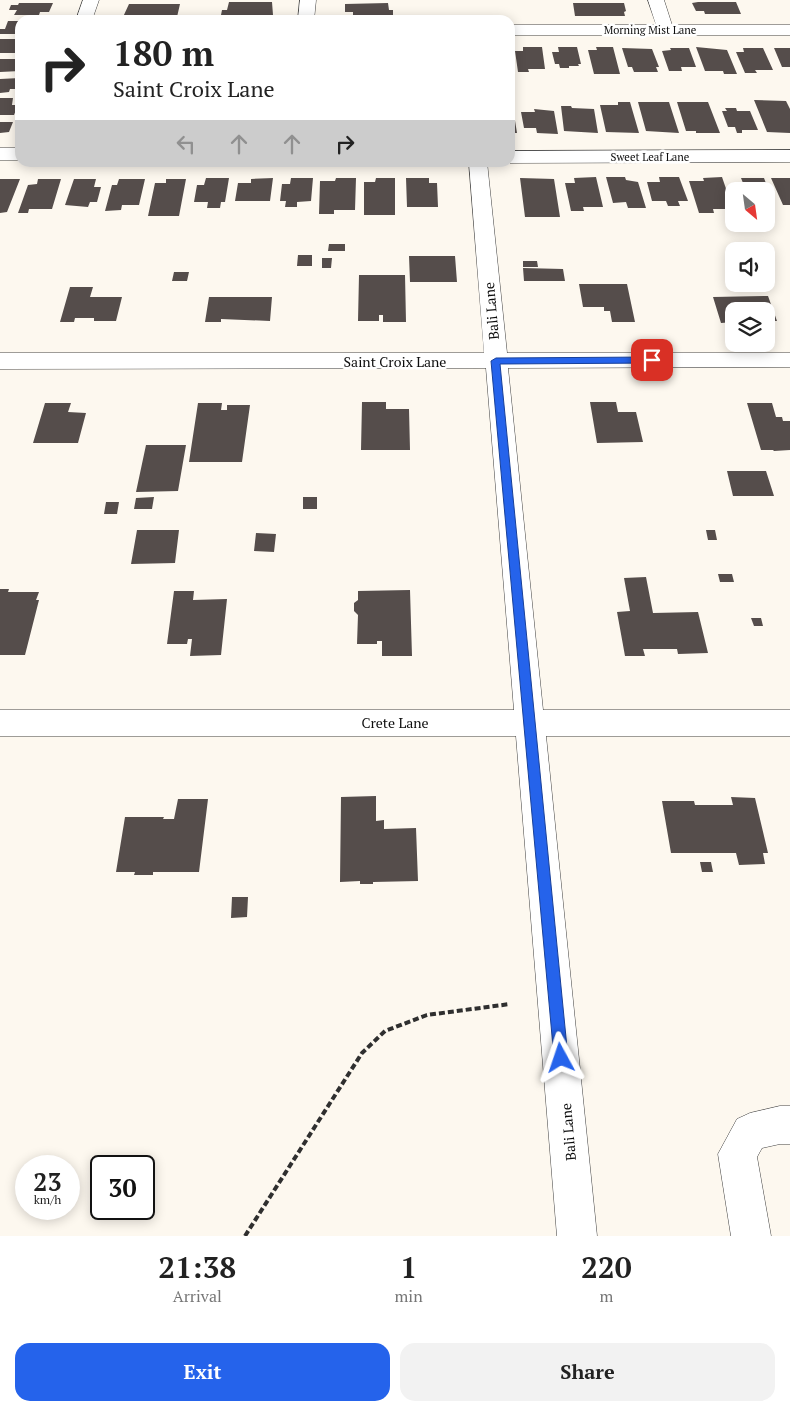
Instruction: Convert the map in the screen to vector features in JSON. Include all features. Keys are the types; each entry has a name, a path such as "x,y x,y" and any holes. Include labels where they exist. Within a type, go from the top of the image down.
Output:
{"street":[{"path":"86,15 91,0"},
{"path":"306,15 308,0"},
{"path":"656,0 666,30"},
{"name":"Morning Mist Lane","path":"515,30 790,30"},
{"path":"0,154 15,154"},
{"name":"Sweet Leaf Lane","path":"515,157 790,156"},
{"name":"Bali Lane","path":"478,167 577,1236"},
{"name":"Saint Croix Lane","path":"0,361 790,360"},
{"name":"Crete Lane","path":"0,723 790,723"},
{"path":"751,1236 736,1154 750,1132 780,1125 790,1125"}],"path":[{"path":"244,1236 362,1053 386,1031 427,1015 510,1004"}],"building":[{"path":"229,2 272,2 273,15 221,15 222,10 227,10"},
{"path":"736,2 741,14 705,14 704,11 696,11 692,3"},
{"path":"19,3 53,3 49,12 40,12 39,15 14,15 17,10 9,10 11,5 18,5"},
{"path":"388,3 389,10 393,10 393,15 353,15 353,12 345,12 345,4"},
{"path":"573,3 624,3 625,16 575,16"},
{"path":"129,4 180,4 177,15 124,15"},
{"path":"8,21 15,21 15,34 0,34 0,29 5,29"},
{"path":"0,39 15,39 15,53 0,53"},
{"path":"523,47 542,47 545,69 528,69 529,72 518,72 515,51 523,51"},
{"path":"558,47 577,47 581,64 578,64 579,66 569,66 569,68 560,68 559,64 555,64 552,52 559,52"},
{"path":"596,47 613,47 620,74 594,74 588,50 597,50"},
{"path":"696,47 727,50 737,74 724,74 723,71 705,71"},
{"path":"622,48 652,49 659,67 656,67 658,72 634,72 632,67 628,67"},
{"path":"670,48 689,48 696,67 681,67 682,71 669,71 662,51 671,50"},
{"path":"743,48 763,48 773,70 755,70 757,73 745,73 736,52 744,52"},
{"path":"774,48 790,48 790,67 782,67"},
{"path":"0,59 15,59 15,71 0,72"},
{"path":"15,78 15,89 0,93 0,79"},
{"path":"0,98 13,98 12,105 15,105 14,115 0,115"},
{"path":"754,100 786,101 790,109 790,133 767,132"},
{"path":"618,102 630,102 639,133 606,132 600,105 618,105"},
{"path":"638,102 669,102 679,133 646,131"},
{"path":"677,102 708,102 720,133 686,131"},
{"path":"561,106 594,109 598,133 564,131"},
{"path":"725,108 736,108 737,111 750,111 758,130 742,130 742,133 737,133 735,127 728,127 722,111 727,111"},
{"path":"534,109 554,111 558,134 537,133 536,128 524,128 521,112 535,112"},
{"path":"0,122 13,122 9,132 0,133"},
{"path":"596,177 603,207 583,207 584,211 571,211 565,183 575,183 574,178"},
{"path":"606,177 625,177 626,180 638,182 646,208 628,208 626,202 613,203"},
{"path":"659,177 679,177 688,201 678,201 680,206 668,206 666,201 652,201 647,182 660,182"},
{"path":"722,177 725,186 725,209 713,209 714,213 699,213 689,181 704,181 703,178"},
{"path":"206,178 229,178 225,202 221,202 220,208 207,208 208,202 194,202 197,185 204,185"},
{"path":"273,178 270,201 235,201 238,183 251,183 251,179"},
{"path":"291,178 313,178 311,201 297,202 297,207 285,207 286,201 280,201 282,184 290,184"},
{"path":"336,178 356,178 355,210 334,210 334,214 319,214 320,181 335,181"},
{"path":"376,178 395,178 395,215 364,215 364,182 375,182"},
{"path":"406,178 429,178 429,183 437,183 438,207 407,207"},
{"path":"520,178 554,179 560,217 525,217"},
{"path":"741,178 764,178 765,182 743,182"},
{"path":"771,178 790,178 790,205 783,205 775,187 775,182 773,182"},
{"path":"0,179 20,179 7,212 0,213"},
{"path":"38,179 61,179 52,209 29,209 28,213 18,213 28,185 37,184"},
{"path":"74,179 96,179 94,187 101,187 97,202 90,202 88,207 65,205"},
{"path":"119,179 145,179 139,205 122,205 121,210 105,211 112,185 117,185"},
{"path":"166,179 186,179 179,216 148,216 155,183 166,183"},
{"path":"329,244 345,244 345,251 328,251"},
{"path":"298,255 312,255 312,266 297,266"},
{"path":"409,256 455,256 457,282 410,282"},
{"path":"322,258 332,258 331,268 322,268"},
{"path":"523,261 537,261 538,267 523,267"},
{"path":"523,268 563,269 565,281 524,281"},
{"path":"174,272 189,272 187,281 172,281"},
{"path":"359,275 405,275 406,322 383,322 383,315 379,315 379,321 358,321"},
{"path":"579,284 627,284 635,322 612,322 610,311 604,311 604,307 583,307"},
{"path":"70,287 93,287 90,297 122,297 116,321 94,321 94,318 75,318 74,322 60,322"},
{"path":"768,296 770,302 725,302 725,323 721,323 713,297"},
{"path":"209,297 272,297 270,321 221,319 221,322 205,322"},
{"path":"362,402 386,402 386,409 409,409 410,450 361,450"},
{"path":"590,402 616,402 618,412 636,412 643,442 597,443"},
{"path":"45,403 71,403 68,412 86,413 78,443 33,443"},
{"path":"198,403 222,403 221,410 227,410 227,405 250,405 242,462 189,462"},
{"path":"747,403 772,403 776,417 782,417 783,421 790,421 790,450 761,450"},
{"path":"146,445 186,445 178,491 136,492"},
{"path":"727,471 766,471 774,496 733,496"},
{"path":"154,497 152,509 134,509 136,498"},
{"path":"303,497 317,497 317,509 303,509"},
{"path":"106,502 119,502 117,514 104,514"},
{"path":"137,530 179,530 175,563 131,564"},
{"path":"706,530 715,530 717,540 708,540"},
{"path":"256,533 276,534 274,552 254,551"},
{"path":"718,574 732,574 734,582 720,582"},
{"path":"646,577 653,613 698,612 708,653 678,654 677,649 643,649 645,656 625,656 617,612 630,611 624,578"},
{"path":"0,589 9,589 8,592 39,592 36,600 39,600 25,655 0,655"},
{"path":"410,590 412,656 382,656 382,641 377,641 377,644 357,644 358,615 354,611 354,603 358,600 358,591"},
{"path":"174,591 194,591 193,600 227,599 221,655 190,656 192,639 188,639 187,644 167,644"},
{"path":"751,618 761,618 763,626 754,626"},
{"path":"376,796 376,821 384,820 384,829 416,828 418,881 373,882 373,884 360,884 360,881 340,882 341,797"},
{"path":"731,797 755,798 768,853 763,853 765,864 739,865 736,853 671,853 662,801 694,801 695,805 733,805"},
{"path":"178,799 208,799 199,872 153,872 153,875 134,875 135,872 116,872 125,817 164,817 163,819 174,819"},
{"path":"700,862 711,862 713,872 702,872"},
{"path":"232,897 248,897 247,917 231,918"}],"route":[{"path":"561,1058 496,361 652,360"}]}
